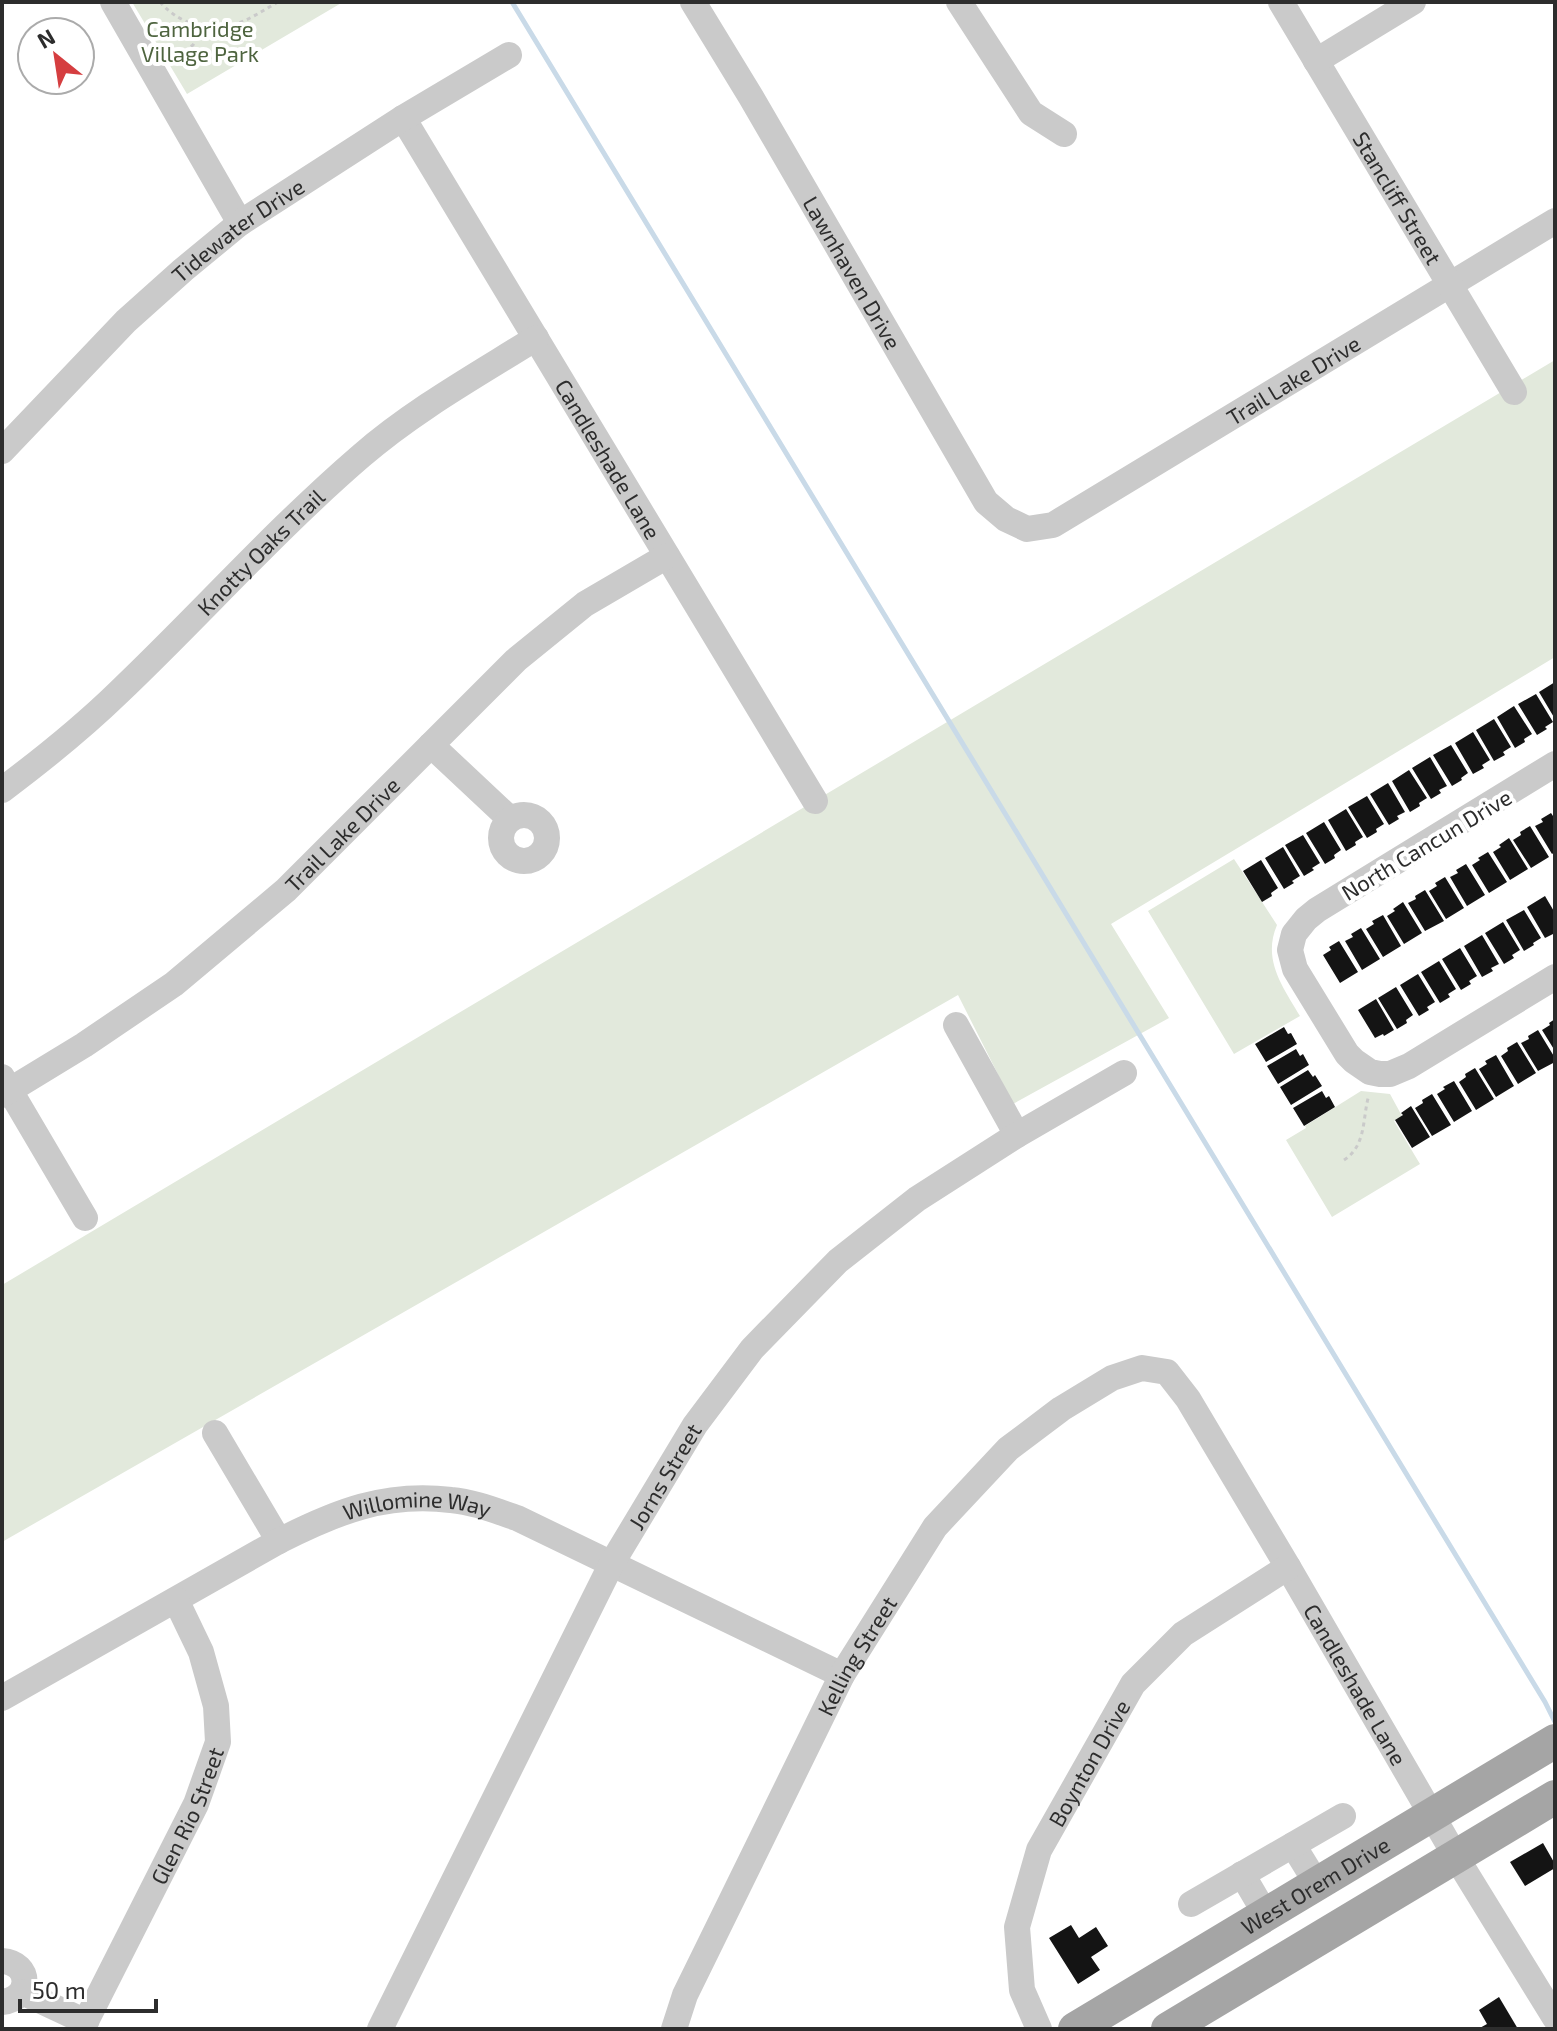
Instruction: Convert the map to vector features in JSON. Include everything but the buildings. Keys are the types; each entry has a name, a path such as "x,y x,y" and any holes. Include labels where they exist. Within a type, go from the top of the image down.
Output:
{"main road":[{"name":"West Orem Drive","path":"1075,2029 1554,1742"},
{"path":"1168,2029 1555,1797"},
{"path":"1188,1961 1211,2003"}],"street":[{"path":"113,2 240,223"},
{"name":"Lawnhaven Drive","path":"693,2 986,502 1006,519 1027,529"},
{"path":"959,2 1031,113 1064,134"},
{"name":"Stancliff Street","path":"1281,2 1514,392"},
{"path":"1316,61 1413,2"},
{"name":"Tidewater Drive","path":"2,451 126,321 240,223 403,118 509,55"},
{"name":"Candleshade Lane","path":"403,118 815,801"},
{"name":"Trail Lake Drive","path":"1027,529 1053,525 1555,221"},
{"name":"Knotty Oaks Trail","path":"2,790 74,734 117,695 363,454 442,397 536,338"},
{"name":"Trail Lake Drive","path":"5,1088 84,1045 174,984 230,939 286,890 516,660 585,604 667,556"},
{"path":"431,745 510,819"},
{"name":"North Cancun Drive","path":"1375,1083 1370,1072 1347,1054 1295,969 1290,950 1294,934 1317,910 1555,764"},
{"path":"1375,1083 1409,1066 1555,977"},
{"path":"956,1025 1017,1135"},
{"name":"Jorns Street","path":"380,2029 612,1563 695,1425 752,1349 838,1261 917,1199 1017,1135 1124,1073"},
{"path":"5,1088 85,1218"},
{"name":"Candleshade Lane","path":"1142,1368 1167,1372 1188,1399 1456,1857 1555,2018"},
{"name":"Kelling Street","path":"674,2029 685,1995 842,1675 935,1527 1008,1449 1061,1409 1112,1378 1142,1368"},
{"path":"215,1433 279,1541"},
{"name":"Willomine Way","path":"2,1698 279,1541 352,1508 396,1500 452,1500 517,1518 842,1675"},
{"name":"Boynton Drive","path":"1039,2029 1022,1990 1017,1927 1039,1850 1133,1684 1183,1634 1288,1567"},
{"name":"Glen Rio Street","path":"2,1961 12,1962 22,1971 25,1986 12,1997 84,2026 196,1804 218,1742 216,1706 201,1652 176,1600"},
{"path":"1191,1904 1343,1816"},
{"path":"1293,1845 1317,1884"},
{"path":"1242,1874 1266,1915"}],"path":[{"path":"160,2 177,17 203,28 225,28 246,21 278,2"},
{"path":"164,64 193,45 203,28"},
{"path":"1344,1160 1362,1136 1365,1109 1375,1083"}],"green space":[{"name":"Cambridge Village Park","path":"132,2 343,2 187,94"},
{"path":"1555,360 1555,657 1111,924 1169,1018 1013,1104 958,995 2,1542 2,1285"},
{"path":"1234,859 1277,925 1273,938 1273,962 1281,984 1300,1016 1234,1054 1148,911"},
{"path":"1361,1091 1390,1094 1402,1116 1394,1121 1420,1164 1332,1217 1286,1140"}],"waterway":[{"path":"512,2 1555,1722"}]}
